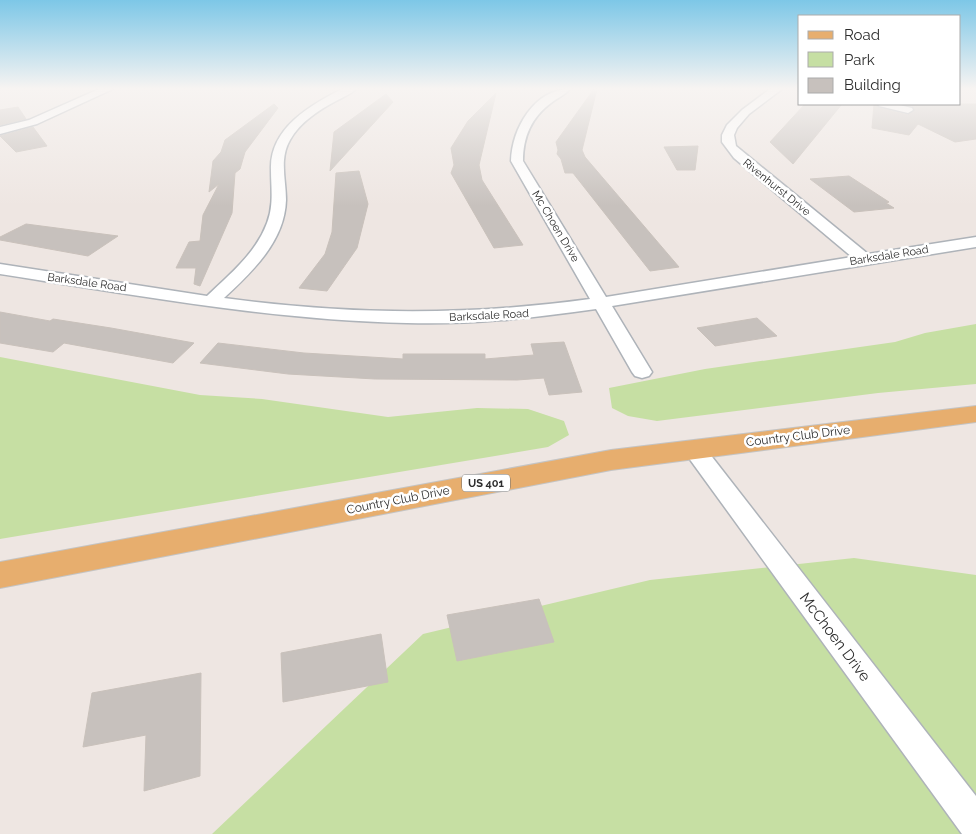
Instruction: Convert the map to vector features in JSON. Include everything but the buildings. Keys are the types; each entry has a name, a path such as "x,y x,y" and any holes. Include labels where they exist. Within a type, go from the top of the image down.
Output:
{"main road":[{"name":"Country Club Drive","path":"0,575 611,460 976,414"}],"street":[{"path":"212,300 247,267 262,248 272,230 280,202 277,166 278,152 294,128"},
{"name":"Mc Choen Drive","path":"523,128 518,138 517,161 642,372"},
{"name":"Rivenhurst Drive","path":"729,128 728,142 740,157 864,258"},
{"name":"Barksdale Road","path":"0,269 293,312 355,317 466,317 544,312 603,304 864,258 976,242"},
{"name":"McChoen Drive","path":"694,449 976,824"}],"green space":[{"path":"976,324 976,384 878,393 657,421 628,416 612,408 609,388 705,369 895,342 925,333"},
{"path":"0,357 200,395 262,399 388,417 477,408 528,409 564,421 569,435 548,447 0,539"},
{"path":"854,558 976,575 976,834 212,834 423,634 650,580"}]}
